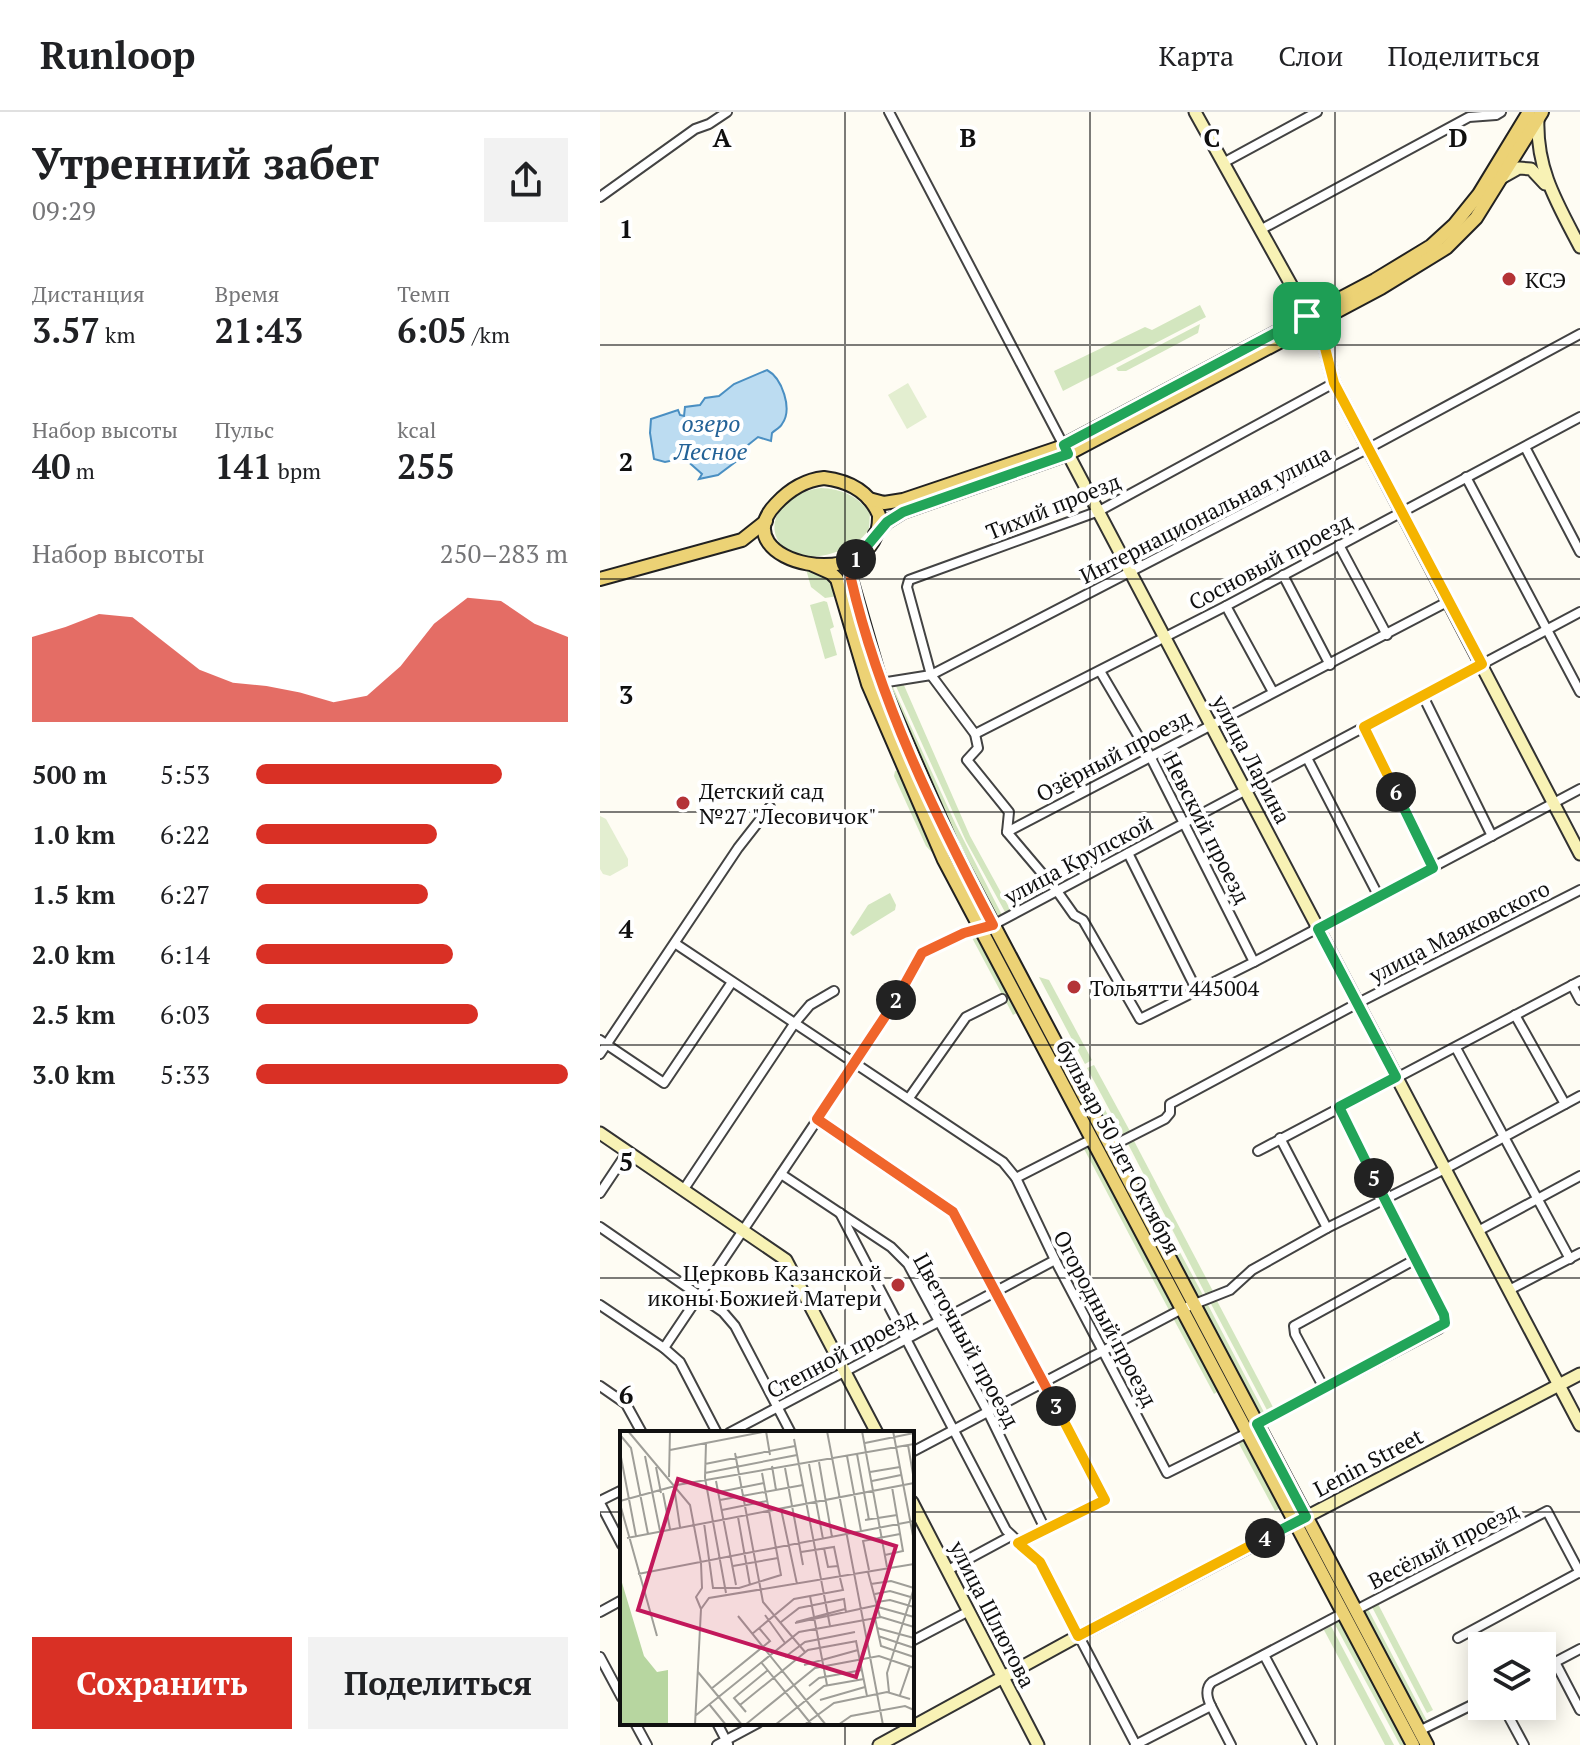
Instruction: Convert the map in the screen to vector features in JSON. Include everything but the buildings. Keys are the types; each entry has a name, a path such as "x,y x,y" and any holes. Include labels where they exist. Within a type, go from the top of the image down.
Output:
{"main road":[{"path":"1309,320 1381,288 1446,248 1476,218 1522,145 1533,116"},
{"path":"875,534 879,515 869,499 853,486 839,480 814,479 786,494 772,507 766,521 766,536 770,544 788,559 829,565 857,556 887,522 903,512 1066,450 1309,320 1443,235 1479,194 1533,116"},
{"path":"869,499 884,503 903,500 1066,450"},
{"path":"600,579 742,540 766,521"},
{"path":"742,540 770,544"},
{"name":"бульвар 50 лет Октября","path":"857,556 852,565 851,579 881,683 987,926 1092,1139 1188,1306"},
{"name":"бульвар 50 лет Октября","path":"813,565 837,579 868,684 944,860 987,926 1110,1147 1252,1428 1350,1612 1427,1745"},
{"name":"бульвар 50 лет Октября","path":"1350,1612 1413,1745"}],"street":[{"path":"600,197 695,129 727,112"},
{"name":"улица Ларина","path":"889,112 1580,1425"},
{"path":"1195,112 1324,344 1334,383 1580,854"},
{"path":"1223,163 1317,112"},
{"path":"1260,230 1469,117 1501,112"},
{"path":"1533,116 1538,149 1551,191 1580,247"},
{"path":"1522,145 1531,169 1551,191"},
{"path":"1503,177 1515,169 1531,169"},
{"name":"Интернациональная улица","path":"881,683 931,675 1369,448 1580,334"},
{"name":"Тихий проезд","path":"931,675 907,587 909,580 1099,511 1334,383"},
{"name":"Сосновый проезд","path":"975,734 1226,606 1579,419"},
{"path":"1525,447 1580,552"},
{"path":"1466,477 1580,692"},
{"path":"1339,545 1387,635"},
{"path":"1283,575 1330,665"},
{"name":"Озёрный проезд","path":"1007,832 1449,601"},
{"path":"1226,606 1273,692"},
{"name":"улица Крупской","path":"664,1348 889,1013 922,953 987,926 1057,891 1580,612"},
{"name":"Невский проезд","path":"1100,671 1150,756 1254,962"},
{"path":"931,675 975,734 978,748 967,760 1009,812 1007,832 1074,915 1083,920 1140,1019 1318,929 1580,789"},
{"path":"1423,696 1492,836"},
{"path":"1364,727 1433,868"},
{"path":"1307,758 1379,897"},
{"path":"600,1054 603,1042 676,944 738,848 770,807"},
{"path":"1128,853 1197,991"},
{"name":"улица Маяковского","path":"1110,1147 1165,1119 1170,1113 1170,1104 1358,1003 1580,890"},
{"path":"676,944 1003,1162 1016,1178 1092,1139"},
{"path":"603,1042 664,1083 732,982"},
{"path":"1258,1151 1576,983 1580,1000"},
{"path":"684,1189 794,1024 810,1005 834,991"},
{"path":"909,1098 966,1017 1002,999"},
{"path":"1515,1015 1565,1104"},
{"path":"1456,1048 1570,1259"},
{"path":"914,1451 1188,1306 1230,1290 1252,1270 1327,1228 1580,1096"},
{"path":"1252,1428 1439,1329 1445,1323 1444,1315 1339,1107"},
{"path":"817,1119 953,1212 1105,1500 948,1570"},
{"path":"600,1133 781,1256 790,1267 876,1431"},
{"path":"1280,1138 1327,1228"},
{"path":"600,1193 628,1151"},
{"name":"Цветочный проезд","path":"781,1174 891,1247 908,1264 988,1412 1045,1529"},
{"path":"1478,1231 1580,1176"},
{"name":"Огородный проезд","path":"1016,1178 1055,1260 1167,1473 1252,1428"},
{"path":"840,1213 953,1430 1015,1540 1040,1562 1136,1745 1211,1706 1231,1745"},
{"path":"600,1227 723,1312 735,1326 790,1431"},
{"path":"1509,1290 1580,1253"},
{"path":"1324,1388 1295,1334 1294,1326 1416,1259"},
{"name":"Степной проезд","path":"733,1431 1055,1260"},
{"path":"600,1319 603,1307 680,1362 716,1431"},
{"name":"Lenin Street","path":"879,1745 1078,1636 1580,1374"},
{"path":"600,1386 626,1404 641,1431"},
{"path":"620,1491 600,1502 620,1541"},
{"name":"улица Шлютова","path":"914,1506 1038,1745"},
{"name":"Весёлый проезд","path":"1211,1706 1207,1694 1209,1685 1547,1511 1580,1572"},
{"path":"1458,1638 1580,1572"},
{"path":"600,1612 620,1601"},
{"path":"914,1640 969,1611"},
{"path":"1556,1661 1580,1649"},
{"path":"1264,1655 1312,1745"},
{"path":"600,1657 620,1694"},
{"path":"1556,1664 1580,1710"},
{"path":"1419,1731 1468,1707"},
{"path":"1511,1720 1524,1745"},
{"path":"636,1725 647,1745"},
{"path":"718,1725 724,1744 755,1725"},
{"path":"1155,1735 1160,1745"}],"green space":[{"path":"1200,305 1206,317 1063,391 1054,371 1145,327 1152,330"},
{"path":"1200,324 1198,333 1126,371 1116,368"},
{"path":"908,383 927,417 907,429 888,395"},
{"path":"821,488 843,492 860,502 870,513 869,529 854,544 833,553 810,557 792,553 781,544 775,532 776,518 783,505 798,495"},
{"path":"806,569 832,579 838,596 825,598 811,587"},
{"path":"827,602 834,627 830,629 837,655 825,659 810,605"},
{"path":"903,683 970,836 1010,909 1005,912 966,841 895,684"},
{"path":"892,685 956,825 1002,915 994,915 964,861 889,689"},
{"path":"900,770 938,859 926,846 894,776 895,771"},
{"path":"600,816 606,819 628,859 628,866 610,876 600,869"},
{"path":"890,893 895,910 853,936 850,933 868,905"},
{"path":"970,934 980,935 1020,1011 1013,1015"},
{"path":"1039,977 1049,980 1092,1060 1085,1064"},
{"path":"1094,1065 1131,1133 1124,1137 1087,1068"},
{"path":"1084,1070 1120,1138 1110,1136 1079,1076"},
{"path":"1133,1139 1215,1295 1207,1297 1127,1142"},
{"path":"1122,1144 1204,1297 1196,1297 1115,1147"},
{"path":"1083,1147 1092,1147 1175,1307 1170,1312"},
{"path":"1216,1299 1274,1409 1268,1412 1210,1302"},
{"path":"1207,1303 1265,1414 1258,1417 1202,1309"},
{"path":"1173,1318 1182,1318 1214,1378 1217,1392 1214,1394"},
{"path":"1237,1440 1246,1440 1283,1507 1275,1511"},
{"path":"1377,1602 1433,1710 1427,1713 1371,1605"},
{"path":"1367,1607 1427,1721 1417,1718 1362,1611"},
{"path":"1341,1620 1408,1745 1400,1745 1333,1621"},
{"path":"1331,1626 1394,1745 1385,1745 1324,1630"}],"water":[{"name":"озеро Лесное","path":"767,370 777,380 786,402 785,418 772,433 771,441 758,437 743,449 746,454 718,475 699,479 702,474 684,458 665,462 654,459 651,419 678,410 684,416 685,407 700,405 705,398 719,396 734,384"}],"place":[{"name":"КСЭ","path":"1509,279"},
{"name":"Детский сад №27 \"Лесовичок\"","path":"683,803"},
{"name":"Тольятти 445004","path":"1074,987"},
{"name":"Церковь Казанской иконы Божией Матери","path":"898,1285"}],"route":[{"path":"1307,316 1324,344 1334,383 1482,664 1364,727 1433,868 1318,929 1396,1077 1339,1107 1444,1315 1445,1323 1439,1329 1257,1424 1306,1517 1078,1636 1040,1562 1018,1543 1105,1500 953,1212 817,1119 889,1013 922,953 964,933 993,925 953,848 881,683 851,579 852,565 875,534 903,512 1068,454 1064,445 1307,316"}]}
